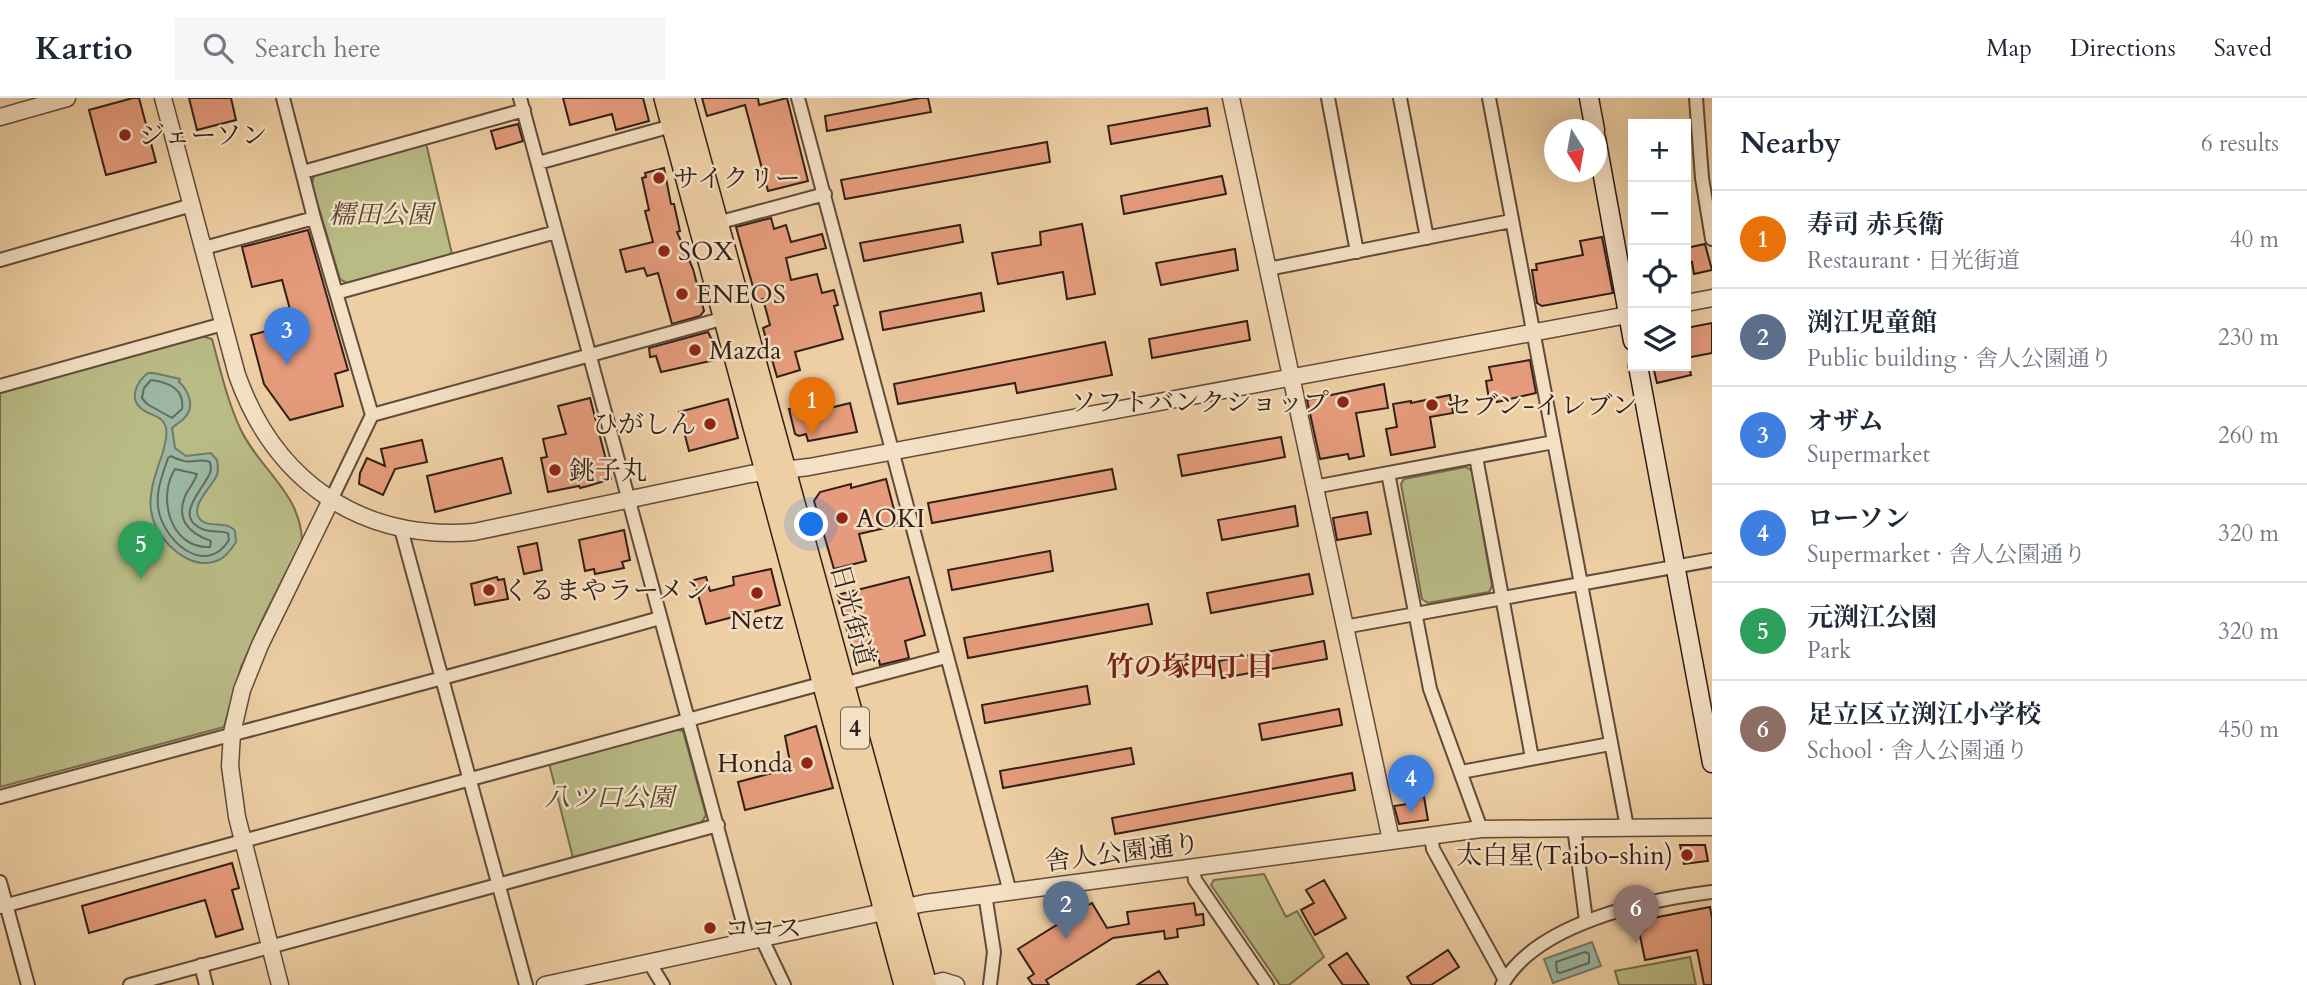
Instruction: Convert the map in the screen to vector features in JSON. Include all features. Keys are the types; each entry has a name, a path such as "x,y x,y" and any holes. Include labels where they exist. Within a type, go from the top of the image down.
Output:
{"highway":[{"name":"日光街道","path":"665,98 681,123 717,223 776,470 894,909 905,985"},
{"name":"日光街道","path":"683,98 681,123 726,318 776,470"},
{"name":"日光街道","path":"894,909 927,985"}],"main road":[{"path":"1589,98 1593,119"},
{"path":"1606,182 1630,308"},
{"path":"1639,371 1675,567 1708,721 1712,763"}],"street":[{"path":"0,117 67,98"},
{"path":"163,98 244,395 266,436 294,471 331,500 374,521 428,533 474,532 776,470 894,451 1628,315"},
{"path":"280,985 232,790 232,733 242,690 260,645 372,415 314,218 283,98"},
{"path":"798,98 1010,892"},
{"path":"1231,98 1391,841"},
{"path":"1328,98 1357,251"},
{"path":"1400,98 1427,238"},
{"path":"1489,98 1626,827"},
{"path":"1696,98 1712,239"},
{"path":"303,172 522,104 718,825 755,940 784,985"},
{"path":"538,163 681,123"},
{"path":"717,223 825,194"},
{"path":"0,260 192,205"},
{"path":"204,248 314,218"},
{"path":"1268,269 1511,222"},
{"path":"337,293 556,232"},
{"path":"1691,302 1712,298"},
{"path":"372,415 726,318"},
{"path":"0,386 223,324"},
{"path":"1314,487 1554,442"},
{"path":"1476,457 1532,758"},
{"path":"1388,473 1430,689 1481,829"},
{"path":"401,529 526,985"},
{"path":"1344,627 1712,560"},
{"path":"0,797 660,618"},
{"path":"3,907 688,719 946,657"},
{"path":"1461,772 1610,744"},
{"path":"130,985 718,825"},
{"path":"1574,827 1586,921"},
{"name":"舎人公園通り","path":"545,985 894,909 985,894 1481,829 1712,827"},
{"path":"1431,836 1433,849 1503,982 1535,947 1586,921 1688,895 1712,892"},
{"path":"1193,868 1195,880 1267,985"},
{"path":"0,883 3,907 27,985"},
{"path":"985,894 994,952 990,985"},
{"path":"649,962 663,985"},
{"path":"201,965 206,985"},
{"path":"927,985 943,981 956,985"}],"green space":[{"name":"糯田公園","path":"426,143 452,254 347,283 340,279 312,185 314,174"},
{"path":"191,333 212,339 240,428 287,495 300,524 302,541 241,667 224,727 0,787 0,391"},
{"path":"1466,467 1472,471 1492,586 1489,592 1428,603 1422,599 1401,484 1404,479"},
{"name":"八ツ口公園","path":"674,729 683,731 706,815 702,822 573,858 549,763"},
{"path":"1264,874 1286,917 1297,911 1324,957 1289,985 1280,985 1211,885 1214,880"},
{"path":"1690,957 1696,985 1619,985 1615,971"}],"water":[{"path":"148,373 180,379 179,382 189,398 189,412 172,428 175,448 186,456 211,453 217,460 217,475 200,502 197,513 203,522 231,527 235,531 236,542 226,555 218,560 202,563 184,557 169,545 154,523 150,502 165,445 166,431 159,418 142,409 135,400 138,385"},
{"path":"1592,942 1601,966 1553,983 1544,959"}],"building":[{"path":"139,98 156,162 106,175 89,110"},
{"path":"189,98 231,98 236,120 197,130"},
{"path":"563,98 643,98 649,121 616,130 612,114 570,125"},
{"path":"702,98 758,98 759,105 787,98 808,181 768,191 745,105 707,116"},
{"path":"928,98 931,112 827,131 825,116"},
{"path":"1207,108 1210,126 1111,144 1108,126"},
{"path":"518,124 523,141 496,149 491,131"},
{"path":"1047,142 1050,162 845,199 841,180"},
{"path":"664,168 680,231 677,232 693,269 704,311 700,316 672,324 658,273 647,276 644,268 626,272 620,250 653,242 645,211 649,210 642,178 646,177 645,173"},
{"path":"1222,176 1226,194 1124,214 1121,196"},
{"path":"771,218 774,229 786,225 791,242 822,234 826,248 786,258 791,280 817,274 822,293 834,290 838,305 834,306 843,339 795,352 800,370 777,377 763,328 770,325 763,299 757,301 736,227"},
{"path":"1082,224 1095,294 1067,299 1063,272 998,284 992,253 1041,245 1040,232"},
{"path":"960,225 963,242 864,261 860,243"},
{"path":"308,230 348,370 335,374 343,406 290,420 264,384 251,335 294,324 282,280 252,287 242,247"},
{"path":"1602,237 1613,293 1542,306 1537,303 1532,270 1537,270 1536,264 1583,255 1580,241"},
{"path":"1705,244 1712,270 1694,274 1691,247"},
{"path":"1235,249 1238,270 1161,285 1156,263"},
{"path":"981,293 984,311 883,330 880,312"},
{"path":"1247,321 1250,340 1152,358 1149,339"},
{"path":"1712,323 1712,353 1691,357 1691,327"},
{"path":"708,332 716,348 715,360 661,372 656,356 650,357 649,348"},
{"path":"1105,342 1112,375 1017,393 1015,383 898,404 894,384"},
{"path":"1530,360 1536,393 1497,402 1496,398 1489,399 1486,381 1492,380 1489,367"},
{"path":"1654,371 1690,371 1691,375 1657,383"},
{"path":"1384,384 1388,408 1356,413 1364,456 1349,459 1348,454 1320,459 1307,400"},
{"path":"1450,395 1453,413 1430,417 1435,447 1391,455 1386,429 1397,427 1393,404"},
{"path":"590,398 611,479 580,488 579,486 548,492 541,458 547,457 543,439 566,434 558,406"},
{"path":"728,399 738,438 689,451 679,412"},
{"path":"850,403 857,432 808,441 806,434 795,434 789,409 804,405 806,414"},
{"path":"1281,437 1285,457 1182,476 1178,455"},
{"path":"422,440 427,462 395,469 383,495 359,484 360,473 367,458 385,466 381,449"},
{"path":"502,458 511,493 435,512 427,476"},
{"path":"1112,469 1116,489 932,523 928,503"},
{"path":"886,479 898,525 859,534 866,561 834,569 814,501 820,492"},
{"path":"1295,506 1298,526 1222,540 1218,520"},
{"path":"1367,512 1371,534 1337,540 1333,518"},
{"path":"624,530 630,560 622,562 624,568 595,574 594,569 585,571 579,540"},
{"path":"537,543 542,570 524,574 518,547"},
{"path":"1050,551 1053,571 952,590 948,570"},
{"path":"771,569 780,605 706,624 694,580 706,577 710,591 734,585 733,577"},
{"path":"1309,574 1313,594 1211,613 1207,593"},
{"path":"497,577 498,580 504,579 508,599 475,605 471,584"},
{"path":"909,577 925,635 905,641 909,658 880,665 877,652 855,658 837,595"},
{"path":"1148,604 1152,624 968,658 964,638"},
{"path":"1324,641 1327,659 1222,678 1219,661"},
{"path":"1087,686 1090,704 985,723 982,705"},
{"path":"1339,709 1342,725 1262,740 1259,724"},
{"path":"816,726 833,788 745,810 738,782 791,768 785,736"},
{"path":"1131,748 1134,764 1003,788 1000,771"},
{"path":"1352,773 1355,790 1115,834 1112,818"},
{"path":"1424,797 1428,820 1399,824 1394,806 1408,804 1407,799"},
{"path":"1680,845 1705,845 1708,861 1684,864"},
{"path":"232,863 239,888 232,890 243,929 216,937 205,900 89,933 82,906"},
{"path":"1324,880 1346,918 1315,935 1301,910 1314,903 1306,890"},
{"path":"1092,903 1107,928 1129,924 1127,912 1194,903 1196,915 1203,914 1204,925 1177,929 1178,937 1165,939 1164,931 1113,938 1046,980 1049,985 1033,985 1028,978 1034,974 1018,949"},
{"path":"1710,907 1712,985 1704,985 1697,950 1645,960 1637,921"},
{"path":"1448,950 1459,967 1431,985 1412,985 1407,977"},
{"path":"1347,953 1369,985 1343,985 1329,965"},
{"path":"1159,971 1168,985 1137,985"}],"place":[{"name":"ジェーソン","path":"125,135"},
{"name":"サイクリー","path":"659,178"},
{"name":"SOX","path":"664,251"},
{"name":"ENEOS","path":"682,294"},
{"name":"Mazda","path":"695,350"},
{"name":"オザム","path":"287,365"},
{"name":"ソフトバンクショップ","path":"1343,402"},
{"name":"セブン-イレブン","path":"1432,405"},
{"name":"ひがしん","path":"710,424"},
{"name":"寿司 赤兵衛","path":"812,435"},
{"name":"銚子丸","path":"555,470"},
{"name":"AOKI","path":"842,518"},
{"name":"元渕江公園","path":"141,579"},
{"name":"くるまやラーメン","path":"489,590"},
{"name":"Netz","path":"757,593"},
{"name":"Honda","path":"807,763"},
{"name":"ローソン","path":"1411,813"},
{"name":"太白星(Taibo-shin)","path":"1687,855"},
{"name":"ココス","path":"710,928"},
{"name":"渕江児童館","path":"1066,939"},
{"name":"足立区立渕江小学校","path":"1636,943"}],"district":[{"name":"竹の塚四丁目","path":"1190,666"}]}
